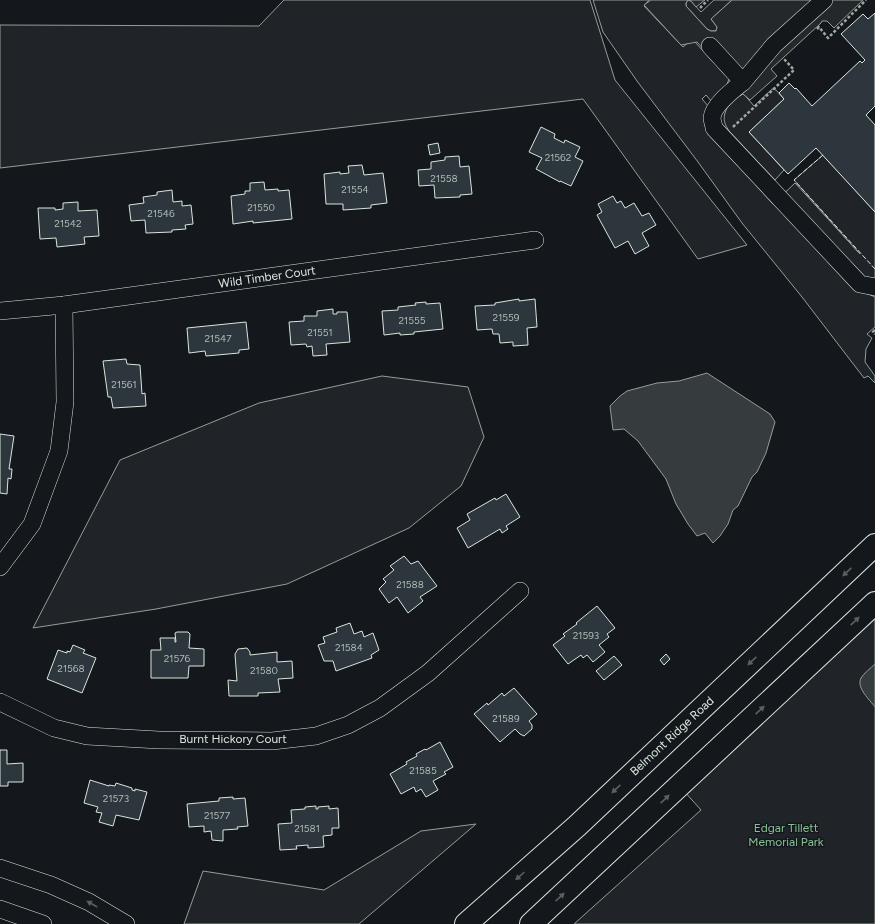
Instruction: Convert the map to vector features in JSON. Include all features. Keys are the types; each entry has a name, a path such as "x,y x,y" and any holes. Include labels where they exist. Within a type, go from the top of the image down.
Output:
{"main road":[{"name":"Belmont Ridge Road","path":"466,924 577,826 875,546"},
{"path":"531,924 875,603"}],"street":[{"path":"824,0 774,45 743,82 730,92 715,109 712,118 714,128 722,137 860,284 875,287"},
{"path":"710,46 743,82"},
{"name":"Wild Timber Court","path":"0,311 64,305 535,240"},
{"path":"0,567 32,524 59,451 65,402 64,305"},
{"name":"Burnt Hickory Court","path":"0,702 54,728 86,736 159,740 272,741 316,736 348,725 380,708 428,673 520,591"},
{"path":"0,868 64,890 89,902 126,924"},
{"path":"0,909 43,924"}],"path":[{"path":"700,8 708,0"},
{"path":"813,33 819,27 828,38 866,0"},
{"path":"722,137 794,70 784,59 790,54"},
{"path":"875,330 873,332 875,334"}],"green space":[{"path":"284,0 590,0 615,80 747,245 698,259 583,99 0,168 0,25 259,26"},
{"path":"593,0 649,0 644,6 683,47 690,41 694,41 729,79 726,87 712,102 706,95 702,99 709,107 717,142 773,204 795,183 860,254 794,180 823,155 875,212 875,279 861,291 875,297 875,327 867,334 872,338 866,349 865,362 875,376 875,383 868,376 864,378 802,297 742,223 637,81 603,32"},
{"path":"688,0 691,1 701,12 714,0 732,0 711,19 717,27 716,31 711,31 707,29 686,6"},
{"path":"772,89 776,90 784,99 749,132 784,170 775,180 730,132 726,127 724,117 735,94 743,93 754,106"},
{"path":"382,376 468,387 484,437 461,486 409,528 287,584 156,609 33,628 120,460 259,403"},
{"name":"Edgar Tillett Memorial Park","path":"875,594 875,924 574,924 701,810 675,781"},
{"path":"476,824 359,924 184,924 203,871 324,890 421,831"}],"shaded area":[{"path":"651,0 688,0 686,6 707,29 716,31 717,27 711,19 732,0 863,0 834,28 827,21 822,21 771,69 777,76 750,100 743,94 737,97 731,80 697,42 681,45 644,5"},
{"path":"688,0 705,0 696,7 691,1"},
{"path":"707,373 770,414 775,422 766,453 757,472 752,477 738,506 733,510 728,524 713,543 705,533 697,536 688,524 676,504 666,479 638,441 624,429 613,430 610,406 627,391 657,383 679,381"},
{"path":"875,664 875,707 862,690 860,682 862,676"}],"building":[{"path":"875,13 875,106 866,115 875,125 875,212 816,148 788,174 749,132 784,99 779,93 789,83 795,89 796,88 812,106 860,61 862,63 865,60 841,34 863,14 868,19"},
{"path":"541,127 555,134 554,138 564,143 565,140 580,147 575,157 583,161 571,186 560,182 536,169 542,158 529,152"},
{"path":"438,143 440,153 430,155 428,145"},
{"path":"459,156 460,167 469,166 472,194 460,195 460,197 435,198 434,185 419,186 418,170 431,169 431,162 445,160 445,157"},
{"path":"362,165 364,175 383,173 387,203 371,205 371,208 343,210 343,204 326,204 324,174 340,172 340,174 349,173 348,166"},
{"path":"264,182 265,190 289,190 292,219 253,223 253,221 233,224 231,196 245,194 245,191 250,191 250,183"},
{"path":"172,190 173,202 182,201 182,206 191,205 193,224 185,225 186,229 172,230 172,232 146,233 145,220 131,221 129,205 144,203 143,197 157,195 157,192"},
{"path":"613,196 617,203 621,201 625,208 634,203 642,216 649,213 656,225 642,233 649,246 635,254 628,241 615,248 597,215 602,212 598,204"},
{"path":"78,202 78,211 97,210 99,236 84,237 85,244 57,247 56,238 40,239 38,208 55,208 55,210 63,209 63,203"},
{"path":"519,299 519,301 535,299 537,327 527,328 528,345 513,346 513,342 500,343 499,334 493,334 492,329 477,330 475,306 495,305 495,303"},
{"path":"426,302 426,304 440,303 443,329 414,332 414,334 400,335 400,333 384,335 382,311 398,310 398,307"},
{"path":"333,309 333,314 337,314 337,312 347,312 350,342 326,344 327,355 313,356 312,346 307,347 306,344 291,345 289,322 304,321 304,316 317,316 317,311"},
{"path":"246,322 249,349 239,350 239,353 206,356 205,351 189,353 187,328"},
{"path":"126,359 127,364 140,365 142,394 145,393 146,406 113,408 111,397 108,397 103,361"},
{"path":"0,434 14,436 9,469 12,469 11,479 8,478 7,494 0,493"},
{"path":"506,494 520,517 506,526 508,529 502,533 500,529 468,548 457,528 470,520 467,514 495,498 496,500"},
{"path":"404,556 411,564 418,561 437,586 420,597 423,601 408,613 397,597 389,603 379,589 386,582 383,579 394,570 390,566"},
{"path":"597,606 615,628 607,634 609,637 599,645 605,652 593,662 587,655 583,658 581,655 568,664 553,645 565,636 563,634"},
{"path":"350,623 354,634 362,631 364,637 373,633 379,650 371,655 372,658 336,671 333,661 324,661 318,645 325,643 323,637 337,632 336,628"},
{"path":"188,632 190,634 189,648 204,649 204,666 189,666 188,678 151,678 151,650 161,650 160,638 175,638 176,642 175,633"},
{"path":"73,645 85,650 83,653 96,658 82,693 47,679 58,650 67,653 67,651 70,652"},
{"path":"247,648 250,655 277,652 277,662 292,661 293,678 278,679 280,692 258,693 258,696 229,696 228,680 237,681 235,654 238,649"},
{"path":"666,654 670,659 664,665 660,660"},
{"path":"614,656 622,665 604,680 596,671"},
{"path":"514,688 537,714 529,721 532,725 532,729 524,736 515,729 500,742 474,714 502,693 504,696"},
{"path":"440,742 453,767 444,772 446,774 433,781 438,790 426,797 421,789 416,792 414,787 401,794 390,774 407,764 406,762 417,756 416,754"},
{"path":"0,750 7,750 7,764 23,763 23,782 8,782 8,786 0,786"},
{"path":"90,780 109,786 115,786 116,783 132,788 132,790 135,791 135,789 147,792 139,820 116,815 113,826 99,822 102,813 96,812 98,807 84,803"},
{"path":"233,797 233,799 245,798 248,826 237,827 238,829 223,830 223,841 212,840 211,831 204,832 204,826 189,827 187,804 219,801 219,798"},
{"path":"316,806 316,809 318,809 318,807 329,806 329,809 338,808 339,828 332,828 332,835 323,836 324,847 308,848 308,845 296,846 297,849 280,850 278,824 292,823 291,810 305,809 305,807"}],"fence":[{"path":"823,155 794,180 875,269"}]}
